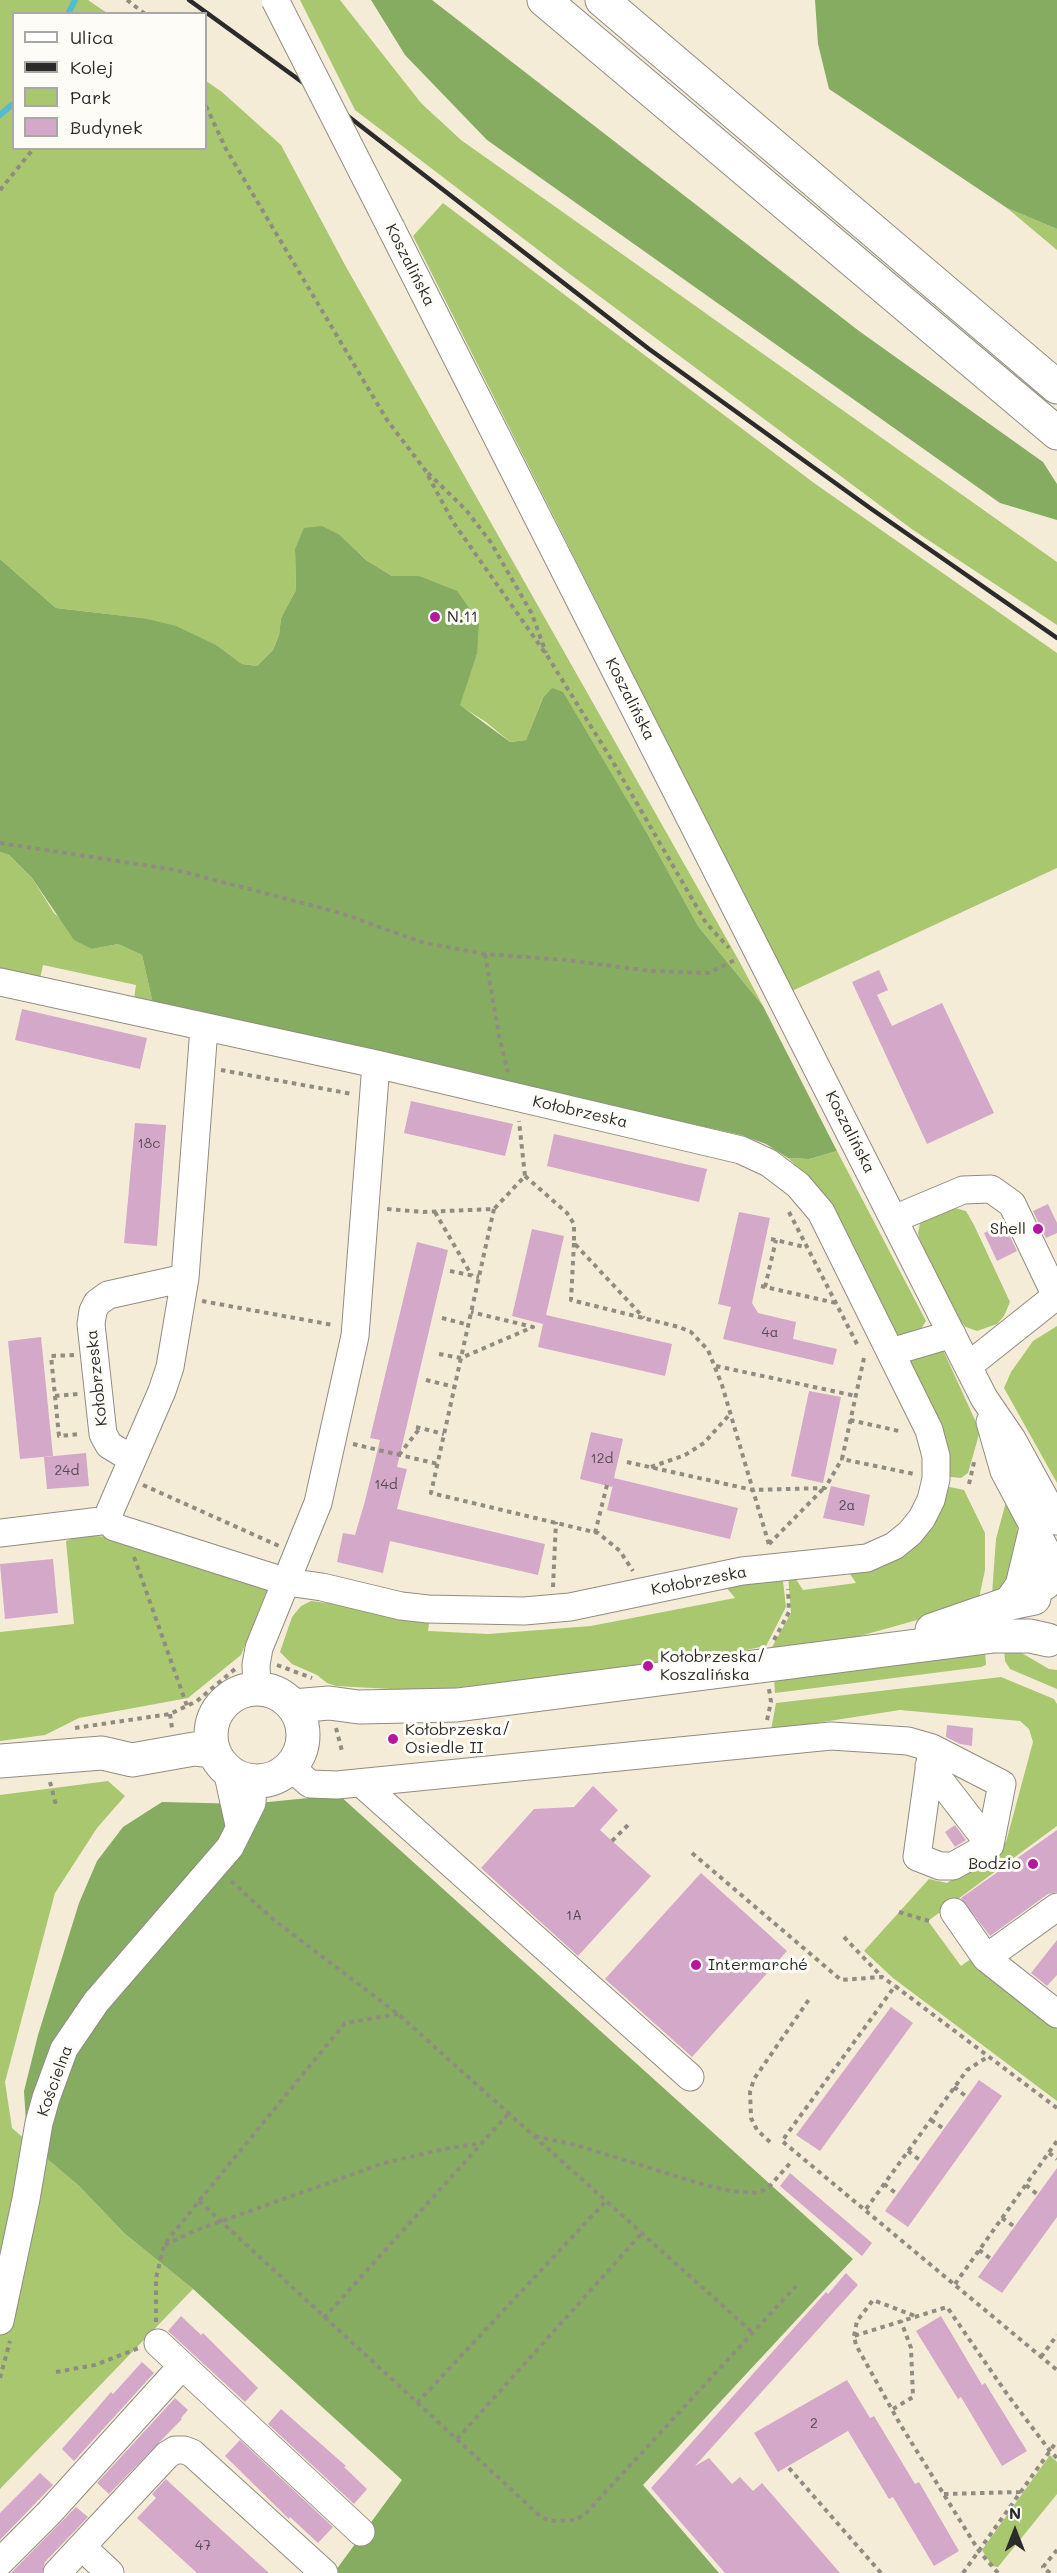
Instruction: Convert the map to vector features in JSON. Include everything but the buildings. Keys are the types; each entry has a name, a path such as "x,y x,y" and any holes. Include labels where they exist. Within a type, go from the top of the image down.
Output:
{"main road":[{"path":"544,0 1057,433"},
{"path":"602,0 1057,387"},
{"path":"1037,1592 1022,1586 1046,1526"},
{"path":"1037,1592 1031,1612 1034,1625 1054,1643"},
{"path":"860,1655 1037,1592"},
{"path":"293,1706 341,1710 457,1705 994,1636 1030,1636 1054,1643"},
{"path":"0,1761 102,1753 139,1740 173,1733 200,1712 221,1707 231,1697 244,1691 257,1677 283,1696 293,1706 301,1720 303,1737 297,1758 280,1775 267,1780 231,1767 194,1749 132,1760 102,1753"},
{"path":"303,1737 341,1710"},
{"path":"200,1712 231,1767"}],"street":[{"name":"Koszalińska","path":"275,0 984,1398 1004,1471 1046,1526"},
{"name":"Kołobrzeska","path":"0,982 376,1064 755,1155 784,1173 798,1185 821,1212 929,1430 934,1447 936,1469 934,1490 922,1518 902,1540 878,1555 855,1561 742,1571 570,1607 524,1611 428,1609 401,1606 322,1587 287,1582 119,1530 109,1520"},
{"path":"0,1533 109,1520 110,1511 167,1379 183,1287 204,1028"},
{"path":"257,1677 259,1648 318,1503 356,1329 376,1064"},
{"path":"894,1220 963,1190 991,1189 1012,1204 1057,1296 968,1366"},
{"name":"Kołobrzeska","path":"128,1468 103,1434 91,1324 93,1311 97,1303 108,1295 183,1287"},
{"path":"891,1352 952,1334"},
{"path":"290,1767 310,1784 337,1785 831,1736 908,1741 982,1850"},
{"name":"Kościelna","path":"6,2326 39,2123 64,2049 96,2002 230,1847 239,1825 231,1767"},
{"path":"929,1769 1002,1784 982,1850 953,1866 940,1866 917,1857 929,1769"},
{"path":"361,1783 690,2077"},
{"path":"986,1958 1057,1907"},
{"path":"954,1912 986,1958 1057,2014"},
{"path":"158,2343 361,2532"},
{"path":"0,2562 49,2513 182,2366"},
{"path":"57,2573 167,2455 175,2450 192,2453 324,2573"},
{"path":"82,2547 110,2573"}],"path":[{"path":"127,0 142,12"},
{"path":"207,108 225,149 387,420 425,470 466,510 490,541 532,614 548,657"},
{"path":"0,190 32,150"},
{"path":"425,470 453,522 548,657 706,923 738,959 742,967"},
{"path":"0,843 176,870 337,912 425,943 485,954 566,960 651,971 709,973 738,959"},
{"path":"485,954 498,1036 509,1078"},
{"path":"201,1067 353,1094"},
{"path":"518,1110 525,1176 567,1213 574,1224 571,1300 691,1332 708,1350 715,1366 771,1551"},
{"path":"525,1176 494,1209 431,1493 595,1533 620,1551 635,1574"},
{"path":"787,1207 856,1344"},
{"path":"385,1209 435,1212 494,1209"},
{"path":"435,1212 472,1276"},
{"path":"806,1247 773,1240 763,1287 836,1303"},
{"path":"574,1243 644,1318"},
{"path":"450,1271 479,1277"},
{"path":"183,1287 356,1329"},
{"path":"439,1354 461,1358 533,1327 471,1312"},
{"path":"442,1318 469,1325"},
{"path":"75,1354 51,1356 59,1436 82,1434"},
{"path":"769,1544 825,1488 842,1459 864,1359"},
{"path":"715,1366 856,1396"},
{"path":"426,1380 455,1387"},
{"path":"55,1396 90,1393"},
{"path":"650,1467 685,1455 695,1449 704,1443 730,1414"},
{"path":"850,1420 900,1431"},
{"path":"399,1455 418,1428 444,1434"},
{"path":"332,1439 438,1464"},
{"path":"842,1459 923,1475"},
{"path":"627,1462 753,1490 825,1488"},
{"path":"128,1468 298,1555"},
{"path":"595,1533 607,1485"},
{"path":"553,1598 556,1522"},
{"path":"135,1535 131,1548 200,1712"},
{"path":"772,1642 789,1612 787,1585"},
{"path":"200,1712 207,1694 233,1670 243,1665 257,1677 283,1666 315,1679 326,1689 341,1710 342,1751"},
{"path":"73,1729 170,1714 200,1712"},
{"path":"50,1781 57,1805"},
{"path":"612,1841 628,1825"},
{"path":"692,1853 841,1980 882,1977"},
{"path":"226,1876 274,1920 398,2014 753,2333"},
{"path":"899,1912 928,1921"},
{"path":"844,1937 882,1977 1057,2108"},
{"path":"895,1986 782,2141 1057,2370"},
{"path":"770,2142 757,2130 751,2118 750,2092 754,2079 810,1998"},
{"path":"57,2372 95,2365 158,2343 156,2278 164,2245 345,2023 398,2014"},
{"path":"866,2209 967,2070 988,2056"},
{"path":"954,2087 967,2097"},
{"path":"324,2318 509,2113"},
{"path":"931,2120 944,2129"},
{"path":"534,2136 576,2145 730,2191 758,2193 768,2188 792,2161"},
{"path":"955,2284 1057,2142"},
{"path":"164,2245 194,2231 222,2223 332,2180 384,2163 482,2143"},
{"path":"908,2151 921,2161"},
{"path":"1049,2153 1057,2159"},
{"path":"884,2184 897,2194"},
{"path":"1026,2185 1038,2194"},
{"path":"199,2201 540,2516 550,2521 576,2520 586,2512 796,2286"},
{"path":"417,2403 606,2201"},
{"path":"1002,2218 1015,2227"},
{"path":"457,2439 642,2233"},
{"path":"979,2250 992,2259"},
{"path":"916,2316 873,2300 857,2321 854,2336 856,2345 979,2551 998,2573"},
{"path":"854,2336 947,2307 1057,2458"},
{"path":"893,2409 913,2397 911,2348 901,2321"},
{"path":"0,2378 6,2326"},
{"path":"1041,2357 1057,2335"},
{"path":"963,2573 1057,2441"},
{"path":"789,2468 881,2573"},
{"path":"944,2494 1021,2492"},
{"path":"1050,2573 1043,2567 1057,2550"}],"green space":[{"path":"0,0 88,0 106,12 12,12 12,150 207,150 207,82 222,92 281,145 345,265 763,1006 698,926 648,835 608,771 543,698 526,740 510,742 486,722 459,705 477,654 419,576 392,576 366,560 340,535 295,549 296,590 281,618 279,635 273,650 257,666 242,664 218,646 143,618 56,608 0,559"},
{"path":"300,0 340,0 421,103 461,140 1057,562 1057,625 913,530 571,275 355,110"},
{"path":"371,0 432,0 859,331 1043,462 1057,484 1057,520 1000,503 487,140 405,55"},
{"path":"815,0 1057,0 1057,229 1007,208 829,89 818,44"},
{"path":"443,203 814,483 1057,653 1057,868 792,991 413,236"},
{"path":"1007,208 1057,229 1057,250"},
{"path":"322,526 340,535 366,560 392,576 419,576 457,591 479,622 477,654 460,705 510,742 526,740 543,698 552,688 563,692 648,835 698,926 763,1006 837,1151 809,1159 788,1158 766,1144 741,1135 153,1004 142,955 118,944 92,949 74,940 32,878 9,855 0,852 0,559 56,608 143,618 176,626 218,646 242,664 257,666 273,650 279,635 281,618 296,590 295,549 304,528"},
{"path":"0,852 9,855 32,878 54,913 92,949 118,944 142,955 153,1004 134,999 136,985 43,965 40,979 0,970"},
{"path":"837,1151 926,1321 919,1332 904,1338 897,1335 834,1216 811,1179 788,1158 809,1159"},
{"path":"955,1208 966,1211 1010,1302 1004,1316 997,1324 977,1331 966,1327 954,1315 918,1233 920,1223 942,1211"},
{"path":"1057,1326 1057,1483 1004,1388 1011,1372 1033,1341"},
{"path":"939,1349 944,1352 980,1431 968,1473 961,1478 942,1476 909,1362 911,1358"},
{"path":"940,1485 964,1490 985,1533 985,1570 978,1603 842,1641 771,1649 791,1613 788,1574 792,1573 803,1590 856,1583 846,1568 870,1564"},
{"path":"1007,1498 1015,1507 1021,1561 998,1600 992,1594 996,1539"},
{"path":"81,1535 111,1537 269,1585 241,1655 188,1698 79,1718 45,1735 0,1741 0,1632 74,1624 66,1541"},
{"path":"779,1575 783,1581 786,1607 766,1646 689,1661 428,1691 336,1686 292,1664 280,1652 292,1617 301,1606 311,1601 328,1603 330,1596 430,1615 428,1631 488,1634 591,1626 735,1598 722,1582"},
{"path":"1004,1647 1020,1652 1049,1669 1057,1670 1057,1689 1010,1669 1005,1661"},
{"path":"985,1650 986,1665 981,1667 775,1693 774,1677"},
{"path":"1001,1677 1054,1699 1057,1704 1057,1826 928,1921 961,1966 972,1958 1057,2025 1057,2101 893,1978 864,1951 929,1879 947,1883 1006,1842 1033,1742 1029,1729 1020,1721 900,1710 771,1730 776,1703"},
{"path":"108,1781 125,1796 97,1828 55,1893 5,2082 12,2128 79,2186 125,2234 193,2289 0,2489 0,1795"},
{"path":"339,1795 853,2259 643,2485 719,2573 339,2573 336,2570 402,2480 193,2289 125,2234 79,2186 44,2156 26,2123 24,2091 38,2035 79,1903 97,1861 123,1827 162,1802 248,1804"},
{"path":"1050,2455 1057,2462 1057,2494 998,2567 992,2566 982,2550"}],"waterway":[{"path":"69,12 75,0"},
{"path":"0,115 12,105"}],"railway":[{"path":"189,0 206,12"},
{"path":"207,13 331,103 649,349 870,508 1057,638"}],"place":[{"name":"N.11","path":"435,617"},
{"name":"Shell","path":"1038,1229"},
{"name":"Kołobrzeska/ Koszalińska","path":"648,1666"},
{"name":"Kołobrzeska/ Osiedle II","path":"393,1739"},
{"name":"Bodzio","path":"1033,1864"},
{"name":"Intermarché","path":"696,1965"}]}
